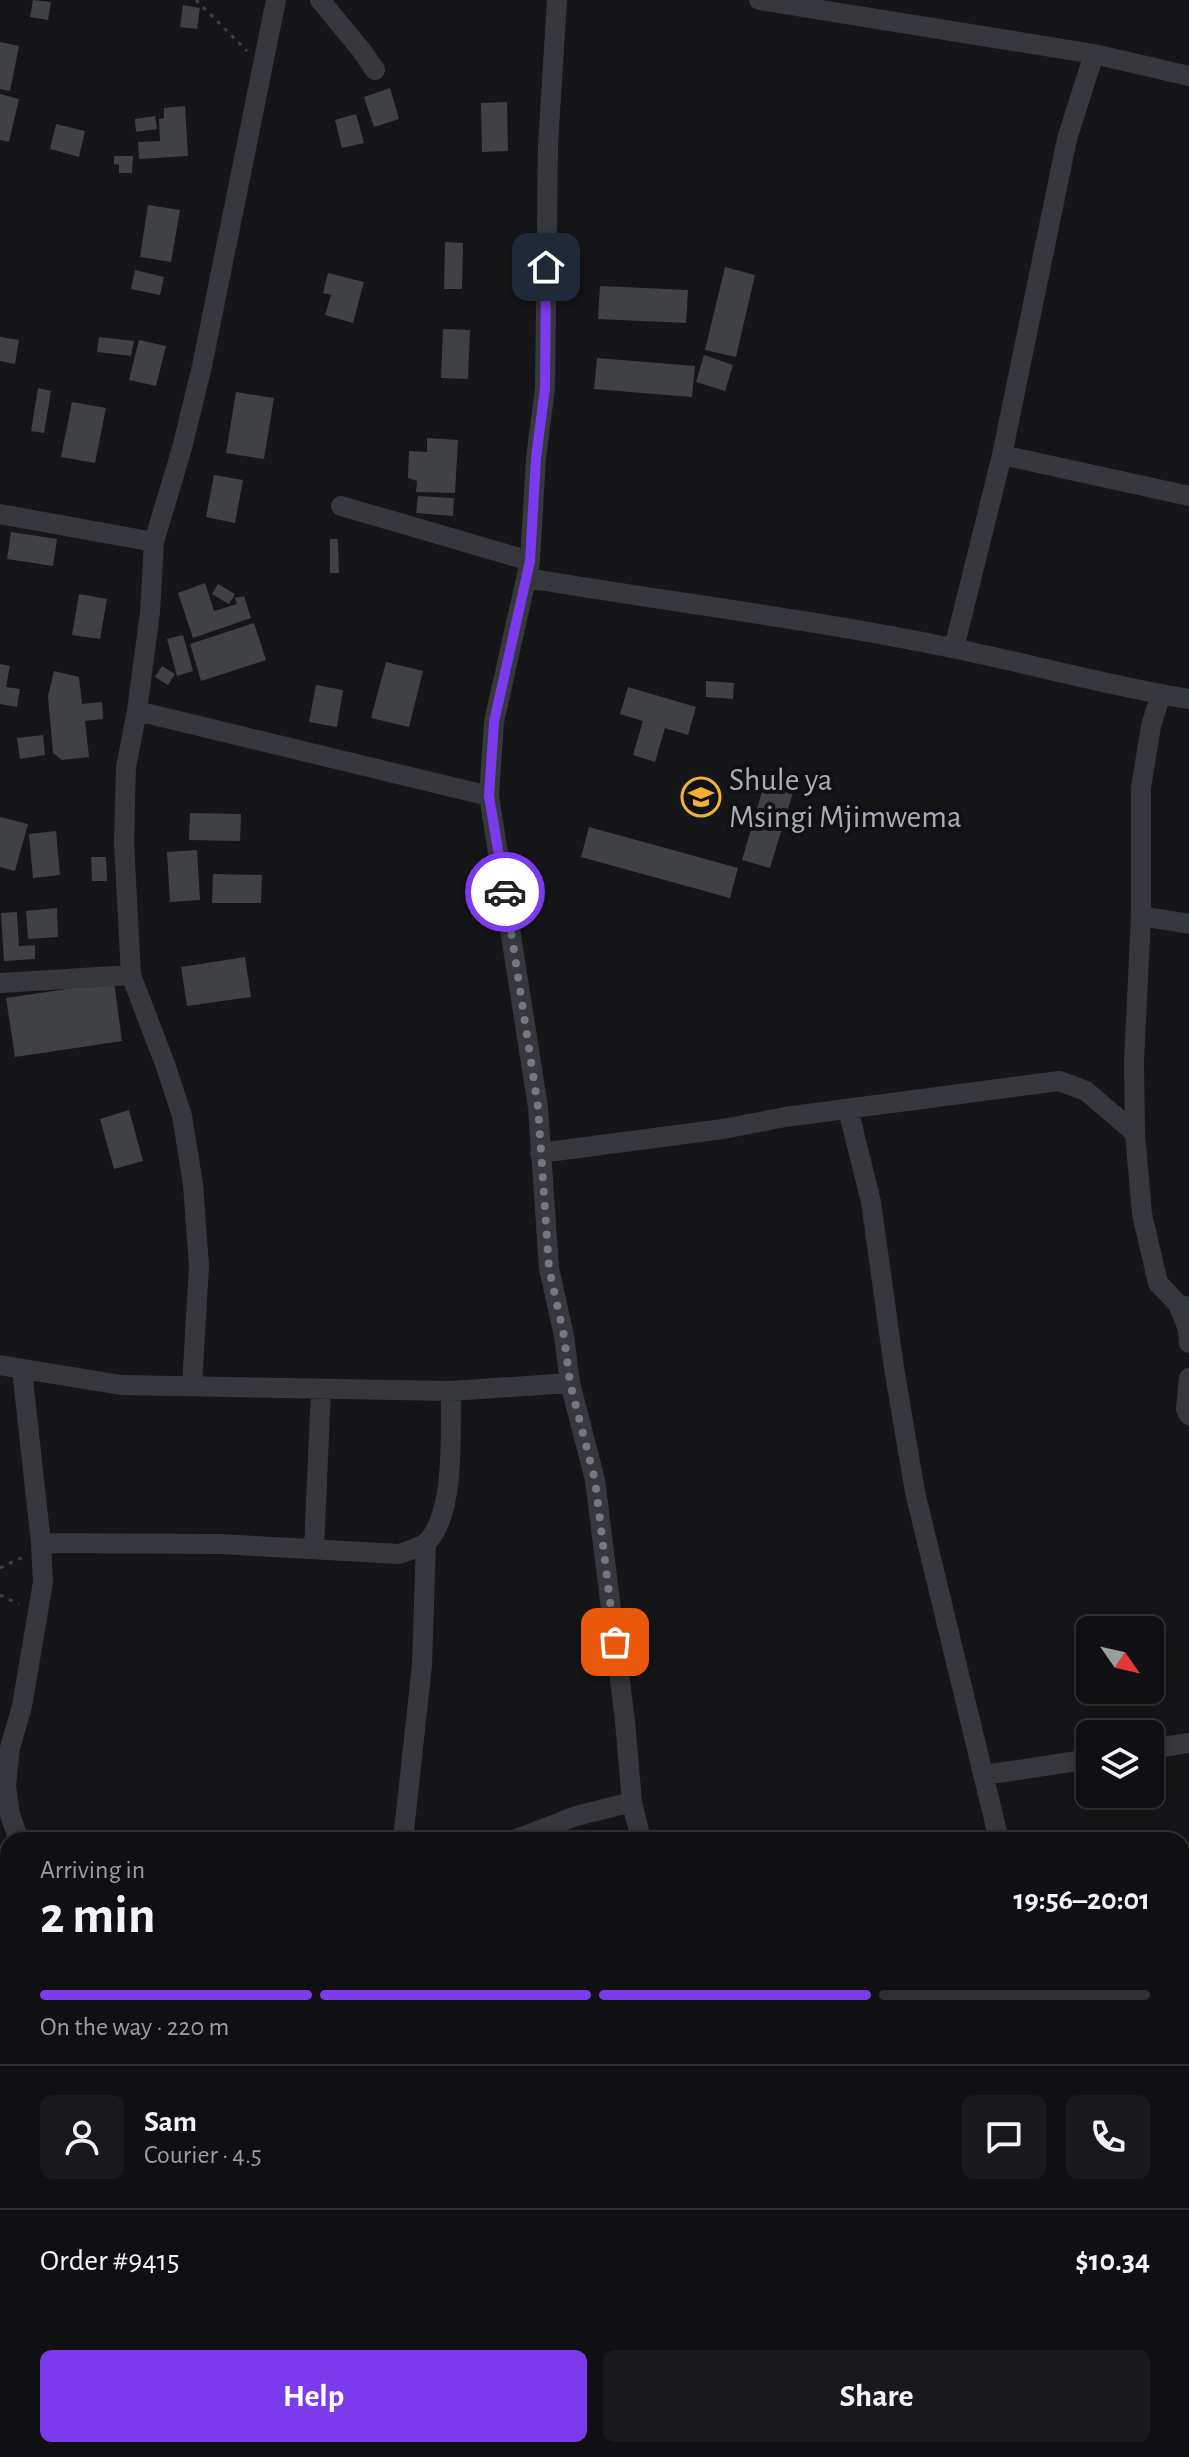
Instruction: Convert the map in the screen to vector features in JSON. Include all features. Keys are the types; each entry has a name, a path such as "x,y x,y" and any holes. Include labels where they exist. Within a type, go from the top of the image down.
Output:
{"street":[{"path":"192,1386 199,1266 193,1184 182,1116 131,975 124,843 126,767 150,612 154,542 202,366 276,0"},
{"path":"320,0 375,70"},
{"path":"557,0 548,145 545,388 536,458 529,570 494,722 489,796 536,1093 549,1268 564,1336 570,1383 595,1480 632,1802 639,1832"},
{"path":"759,0 864,8 1189,76"},
{"path":"954,648 1002,455 1067,139 1094,54"},
{"path":"1002,455 1189,496"},
{"path":"341,506 529,570 954,648 1189,699"},
{"path":"0,514 154,542"},
{"path":"1161,694 1151,726 1141,788 1135,1133 1142,1214 1150,1255 1158,1283 1183,1305 1189,1343"},
{"path":"137,711 489,796"},
{"path":"1141,916 1189,924"},
{"path":"0,983 131,975"},
{"path":"540,1153 1059,1081 1086,1091 1135,1133"},
{"path":"848,1109 871,1202 915,1492 997,1832"},
{"path":"0,1365 121,1385 451,1391 570,1383"},
{"path":"16,1832 10,1815 6,1785 43,1582 22,1370"},
{"path":"1189,1378 1186,1409 1189,1415"},
{"path":"314,1549 321,1389"},
{"path":"404,1832 422,1665 426,1543 438,1525 445,1502 451,1391"},
{"path":"41,1543 220,1544 399,1554 426,1543"},
{"path":"1164,1747 1189,1743"},
{"path":"985,1775 1076,1761"},
{"path":"535,1832 576,1816 632,1802"}],"path":[{"path":"196,0 263,67"}],"building":[{"path":"33,0 51,2 48,20 30,17"},
{"path":"183,5 200,8 197,29 180,27"},
{"path":"0,42 19,46 10,91 0,89"},
{"path":"390,88 399,119 374,127 364,97"},
{"path":"0,94 19,99 9,142 0,140"},
{"path":"507,102 508,151 482,152 481,103"},
{"path":"185,106 188,156 139,159 138,142 160,141 159,119 164,118 164,108"},
{"path":"356,114 364,143 342,148 335,120"},
{"path":"155,116 157,129 136,132 135,119"},
{"path":"56,124 85,131 79,157 50,149"},
{"path":"114,156 133,156 132,173 119,173"},
{"path":"148,205 180,210 171,262 140,257"},
{"path":"445,242 463,243 462,289 444,289"},
{"path":"725,267 755,275 736,357 705,350"},
{"path":"135,270 164,277 160,295 131,289"},
{"path":"328,273 364,282 353,323 325,315 331,295 323,293"},
{"path":"600,286 688,290 686,323 598,319"},
{"path":"443,329 470,330 468,379 441,378"},
{"path":"0,337 19,340 15,364 0,361"},
{"path":"99,337 134,341 131,356 97,352"},
{"path":"139,340 166,346 156,386 129,380"},
{"path":"704,355 733,365 725,391 696,382"},
{"path":"597,358 695,366 692,397 594,389"},
{"path":"38,388 51,391 44,433 31,431"},
{"path":"236,392 274,398 264,459 226,453"},
{"path":"72,402 106,408 95,463 61,457"},
{"path":"427,438 458,440 455,493 416,492 417,481 408,478 409,451 427,452"},
{"path":"214,475 243,480 235,523 206,517"},
{"path":"418,496 454,498 453,516 416,513"},
{"path":"11,532 57,539 53,566 7,559"},
{"path":"330,539 338,539 339,573 330,573"},
{"path":"205,583 214,611 237,604 235,598 244,596 251,618 193,638 178,593"},
{"path":"218,584 235,594 229,604 212,594"},
{"path":"79,594 107,599 100,639 72,635"},
{"path":"254,623 266,660 201,681 190,644"},
{"path":"183,635 193,671 177,676 167,639"},
{"path":"386,662 423,671 409,727 371,718"},
{"path":"0,664 10,666 6,687 20,689 17,707 0,704"},
{"path":"162,666 175,674 168,685 155,677"},
{"path":"54,671 79,677 82,704 102,702 103,719 85,721 89,757 62,760 53,753 48,696"},
{"path":"706,681 734,683 733,699 706,697"},
{"path":"316,685 343,690 337,727 309,722"},
{"path":"628,687 696,707 688,735 665,728 655,762 633,755 643,721 620,714"},
{"path":"43,735 45,755 20,759 17,738"},
{"path":"766,778 795,786 770,868 742,860"},
{"path":"190,813 241,814 240,841 189,840"},
{"path":"0,817 28,824 15,871 0,867"},
{"path":"589,827 738,868 730,898 581,857"},
{"path":"56,831 60,875 33,878 29,834"},
{"path":"197,850 200,900 170,902 167,852"},
{"path":"91,857 106,857 107,881 92,881"},
{"path":"213,874 262,875 261,903 212,903"},
{"path":"57,908 58,937 28,939 26,911"},
{"path":"17,912 19,946 35,945 35,959 4,961 1,913"},
{"path":"245,957 251,997 187,1006 181,967"},
{"path":"114,982 122,1041 15,1057 6,998"},
{"path":"129,1110 143,1161 114,1169 100,1119"}],"way so far":[{"path":"505,892 538,1107 549,1268 564,1336 570,1383 595,1480 615,1642"}],"place":[{"name":"Shule ya Msingi Mjimwema","path":"701,797"}],"route":[{"path":"505,892 489,796 494,722 530,561 536,458 545,388 546,267"}]}
